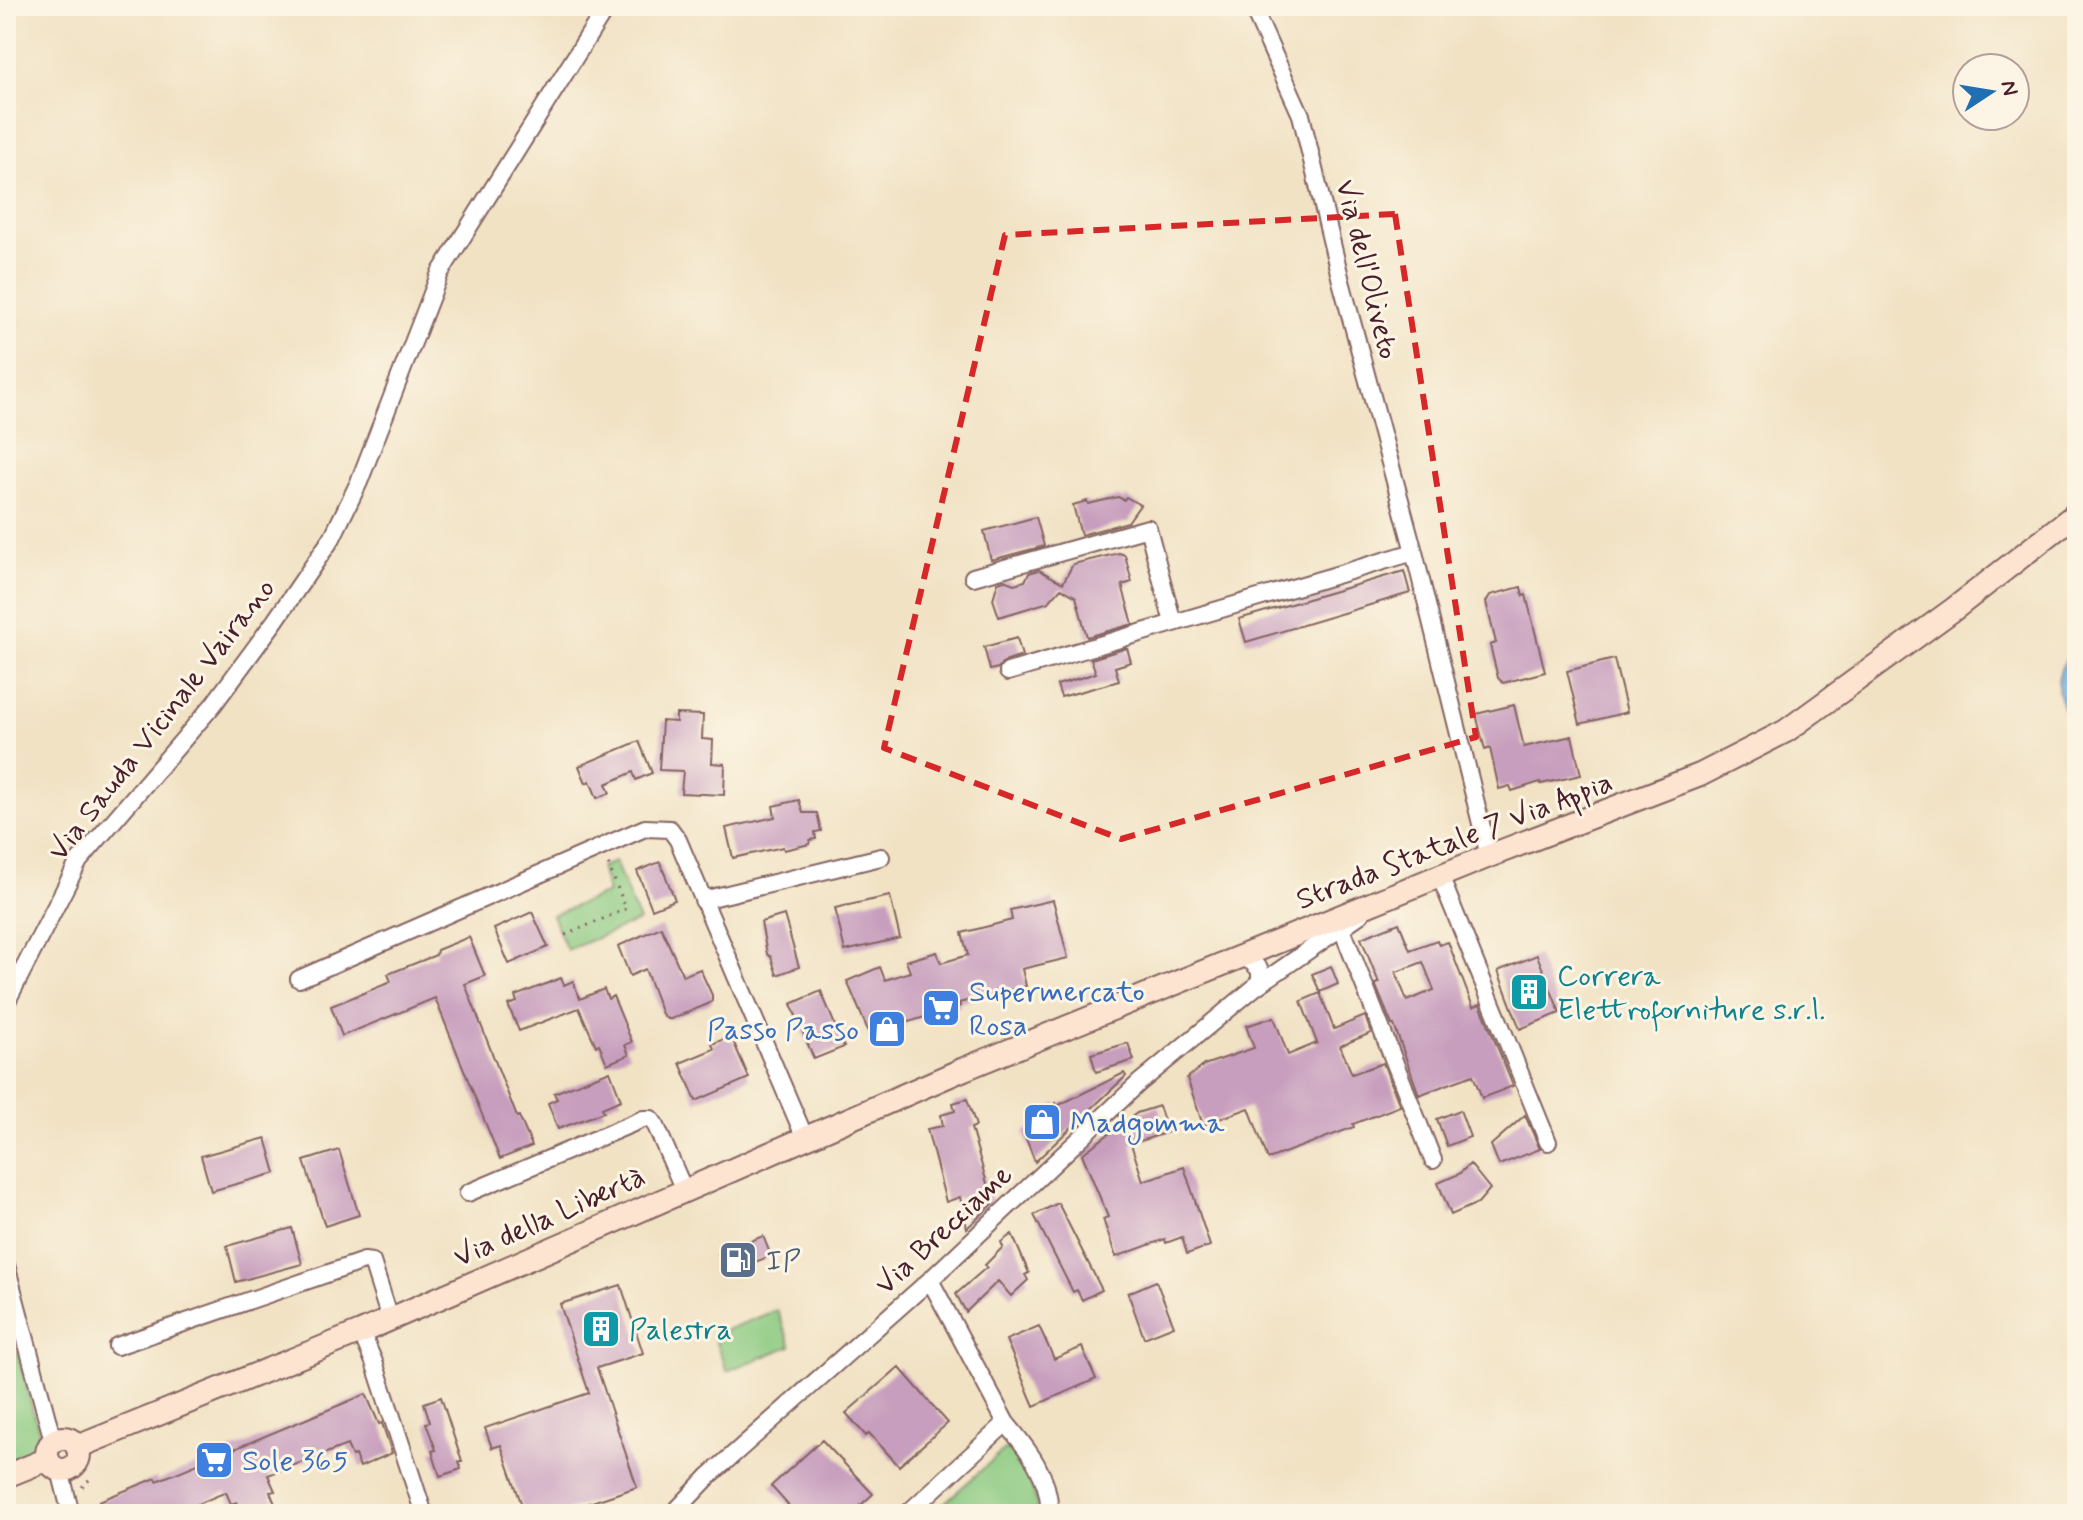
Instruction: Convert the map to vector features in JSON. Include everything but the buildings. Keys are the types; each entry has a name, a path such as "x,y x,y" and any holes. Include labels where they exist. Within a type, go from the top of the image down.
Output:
{"main road":[{"name":"Strada Statale 7 Via Appia","path":"805,1138 1239,956 1700,775 1786,731 1954,609 2077,513"},
{"name":"Via della Libertà","path":"54,1457 66,1470 75,1464 79,1454 77,1447 361,1332 805,1138"},
{"path":"6,1476 54,1457"}],"street":[{"name":"Via Sauda Vicinale Vairano","path":"6,1003 79,861 213,705 332,538 359,482 440,273 607,6"},
{"name":"Via dell'Oliveto","path":"1252,6 1301,115 1489,856"},
{"path":"973,577 1148,528 1173,623"},
{"path":"1008,672 1414,552"},
{"path":"299,979 645,828 670,829 678,840 805,1138"},
{"path":"703,900 881,857"},
{"path":"1440,876 1548,1142"},
{"name":"Via Brecciame","path":"673,1514 709,1476 930,1280 1139,1083 1254,988 1342,929 1372,904"},
{"path":"1342,929 1433,1160"},
{"path":"1239,956 1260,970 1260,980 1254,988"},
{"path":"468,1193 643,1119 651,1119 656,1126 684,1190"},
{"path":"117,1346 364,1261 372,1262 377,1272 390,1319"},
{"path":"6,1265 71,1514"},
{"path":"930,1280 1006,1423 1029,1451 1050,1497 1049,1514"},
{"path":"361,1332 374,1362 424,1514"},
{"path":"907,1514 1006,1423"}],"path":[{"path":"565,935 626,909 602,847"},
{"path":"74,1489 83,1487 91,1478"}],"highlighted area":[{"path":"1395,214 1476,737 1121,839 884,748 1005,235"}],"green space":[{"path":"615,862 639,921 567,950 552,915 608,893 601,867"},
{"path":"777,1310 791,1346 727,1371 713,1335"},
{"path":"6,1312 43,1447 6,1462"},
{"path":"1016,1444 1036,1499 1038,1514 932,1514 1004,1450"}],"water":[{"path":"2077,646 2077,733 2064,710 2058,689 2062,668"}],"place":[{"name":"Correra Elettroforniture s.r.l.","path":"1529,992"},
{"name":"Supermercato Rosa","path":"941,1008"},
{"name":"Passo Passo","path":"887,1029"},
{"name":"Madgomma","path":"1042,1122"},
{"name":"IP","path":"738,1260"},
{"name":"Palestra","path":"601,1329"},
{"name":"Sole 365","path":"214,1460"}]}
